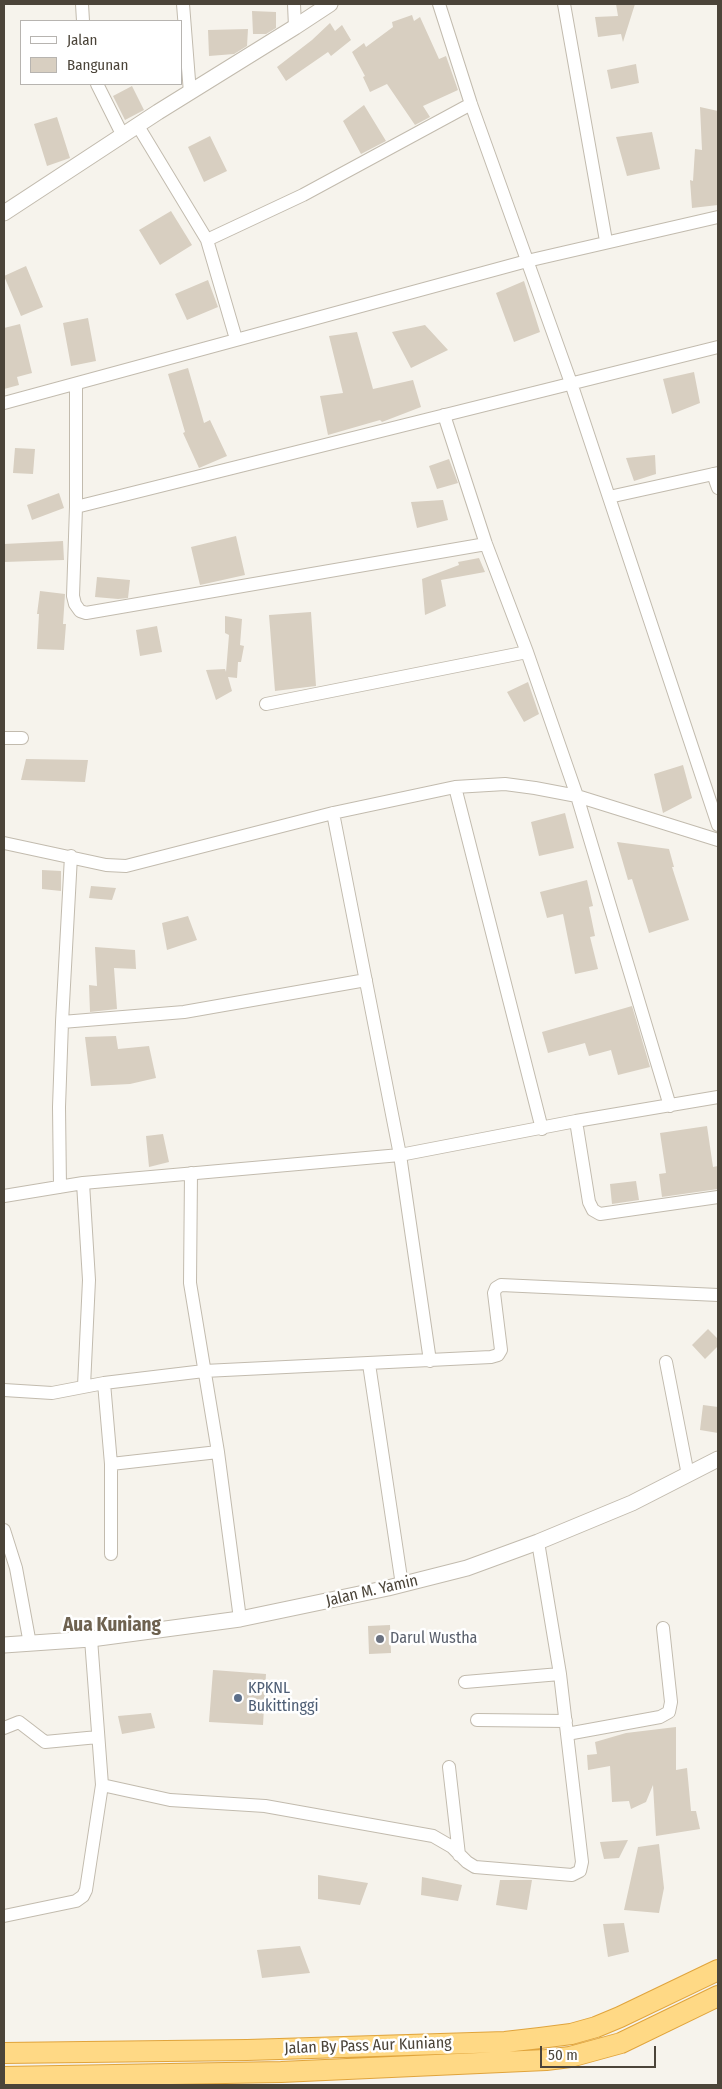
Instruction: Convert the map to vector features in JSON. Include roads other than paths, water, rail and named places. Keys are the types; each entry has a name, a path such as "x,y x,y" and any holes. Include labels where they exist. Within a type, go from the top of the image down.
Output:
{"highway":[{"name":"Jalan By Pass Aur Kuniang","path":"4,2053 247,2050 505,2042 571,2034 620,2017 718,1970"},
{"name":"Jalan By Pass Aur Kuniang","path":"4,2077 247,2072 489,2064 570,2057 622,2042 718,1996"},
{"path":"247,2050 247,2072"}],"street":[{"path":"82,4 83,20"},
{"path":"183,4 190,93"},
{"path":"294,4 295,27"},
{"path":"4,212 330,4"},
{"path":"439,4 471,104 571,383 718,825"},
{"path":"564,4 606,241"},
{"path":"97,85 122,136"},
{"path":"207,240 303,195 471,104"},
{"path":"138,126 207,240 236,339"},
{"path":"4,403 527,261 606,241 718,217"},
{"path":"76,506 718,347"},
{"path":"76,384 76,506 73,596 75,604 80,611 86,613 486,544"},
{"path":"444,415 486,544 527,652 577,796 670,1106"},
{"path":"609,497 716,473 718,488"},
{"path":"266,704 527,652"},
{"path":"4,738 22,738"},
{"path":"4,843 72,856 106,865 126,866 333,813 455,787 505,784 577,796 718,840"},
{"path":"455,787 542,1129"},
{"path":"333,813 400,1155 430,1361"},
{"path":"60,1187 59,1107 62,1022 72,856"},
{"path":"62,1022 184,1012 366,980"},
{"path":"4,1196 83,1183 400,1155 576,1121 718,1097"},
{"path":"576,1121 589,1202 593,1210 600,1214 718,1198"},
{"path":"191,1173 190,1283 218,1452 240,1619"},
{"path":"83,1183 89,1280 84,1386"},
{"path":"4,1390 52,1393 104,1383 204,1371 491,1357 498,1355 501,1350 494,1293 496,1288 501,1285 718,1295"},
{"path":"666,1362 688,1475"},
{"path":"369,1364 402,1585"},
{"path":"104,1383 111,1464 110,1554"},
{"path":"111,1464 218,1452"},
{"name":"Jalan M. Yamin","path":"4,1645 91,1639 240,1619 402,1585 467,1568 538,1542 632,1503 718,1459"},
{"path":"4,1530 16,1568 30,1644"},
{"path":"102,1785 170,1800 265,1806 433,1836 447,1844 476,1867 572,1875 580,1871 582,1862 566,1720 538,1542"},
{"path":"567,1734 660,1717 669,1712 671,1702 663,1628"},
{"path":"4,1916 76,1900 83,1896 86,1890 102,1785 91,1639"},
{"path":"465,1682 560,1674"},
{"path":"4,1716 20,1722 45,1742 98,1737"},
{"path":"478,1720 566,1720"},
{"path":"4,1728 20,1722"},
{"path":"449,1767 459,1855"}],"place":[{"name":"Darul Wustha","path":"380,1639"},
{"name":"KPKNL Bukittinggi","path":"238,1698"}],"district":[{"name":"Aua Kuniang","path":"112,1626"}]}
